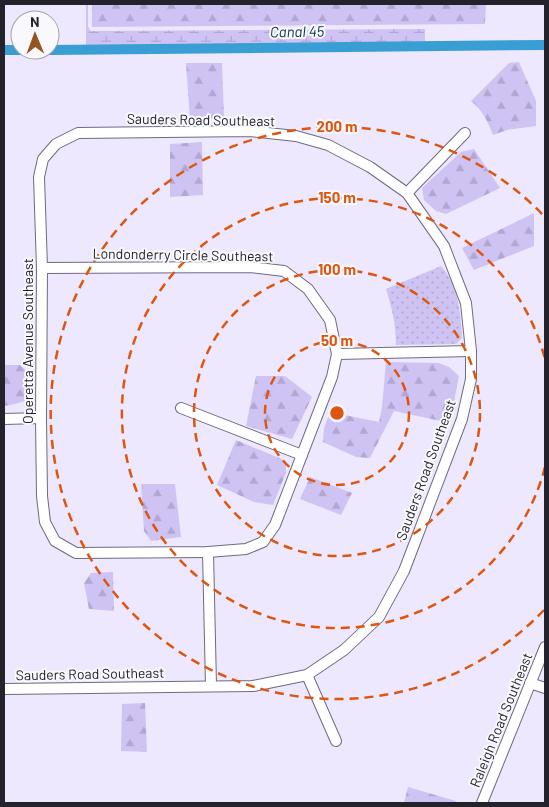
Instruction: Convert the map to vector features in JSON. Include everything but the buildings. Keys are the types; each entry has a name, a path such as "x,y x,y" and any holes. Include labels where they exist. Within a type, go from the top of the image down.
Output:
{"street":[{"name":"Sauders Road Southeast","path":"4,689 253,686 306,675 344,650 379,617 404,571 462,419 471,379 471,351 466,303 444,246 407,193 370,168 328,145 296,136 250,132 78,133 56,144"},
{"path":"407,193 465,133"},
{"name":"Operetta Avenue Southeast","path":"55,541 45,522 42,496 42,268 38,177 43,159 56,144"},
{"name":"Londonderry Circle Southeast","path":"42,268 250,267 284,271 308,289 330,320 337,354 332,377 276,525 263,542 246,549 208,552 76,553 55,541"},
{"path":"337,354 471,351"},
{"path":"181,408 302,455"},
{"path":"4,419 41,418"},
{"path":"208,552 211,686"},
{"name":"Raleigh Road Southeast","path":"482,803 545,647"},
{"path":"306,675 336,741"},
{"path":"530,683 545,688"}],"green space":[{"path":"86,4 88,4 88,27 91,31 425,29 425,51 86,48"},
{"path":"92,4 486,4 485,24 92,27"},
{"path":"519,62 536,101 536,126 507,130 493,135 479,108 471,101 509,63"},
{"path":"186,63 222,63 224,118 190,120"},
{"path":"202,142 203,195 170,197 170,144"},
{"path":"474,149 500,188 446,214 436,211 424,200 422,188 461,152"},
{"path":"534,213 534,246 474,270 462,248"},
{"path":"441,266 455,291 461,319 462,338 456,344 396,345 393,317 386,289"},
{"path":"386,362 439,363 449,367 459,376 450,423 394,411 370,458 356,457 323,442 324,428 330,412 379,422"},
{"path":"4,365 20,365 28,373 28,400 4,406"},
{"path":"256,376 285,376 312,397 292,439 246,426"},
{"path":"236,440 286,461 286,473 273,505 254,502 217,485"},
{"path":"310,477 352,493 341,515 300,499"},
{"path":"141,484 175,484 181,537 151,541 144,531"},
{"path":"113,572 114,611 89,609 84,583 91,573"},
{"path":"145,703 147,752 121,751 122,704"},
{"path":"408,787 456,801 456,803 404,803"}],"waterway":[{"name":"Canal 45","path":"60,50 545,45"},
{"name":"Canal 45","path":"4,50 10,50"}]}
